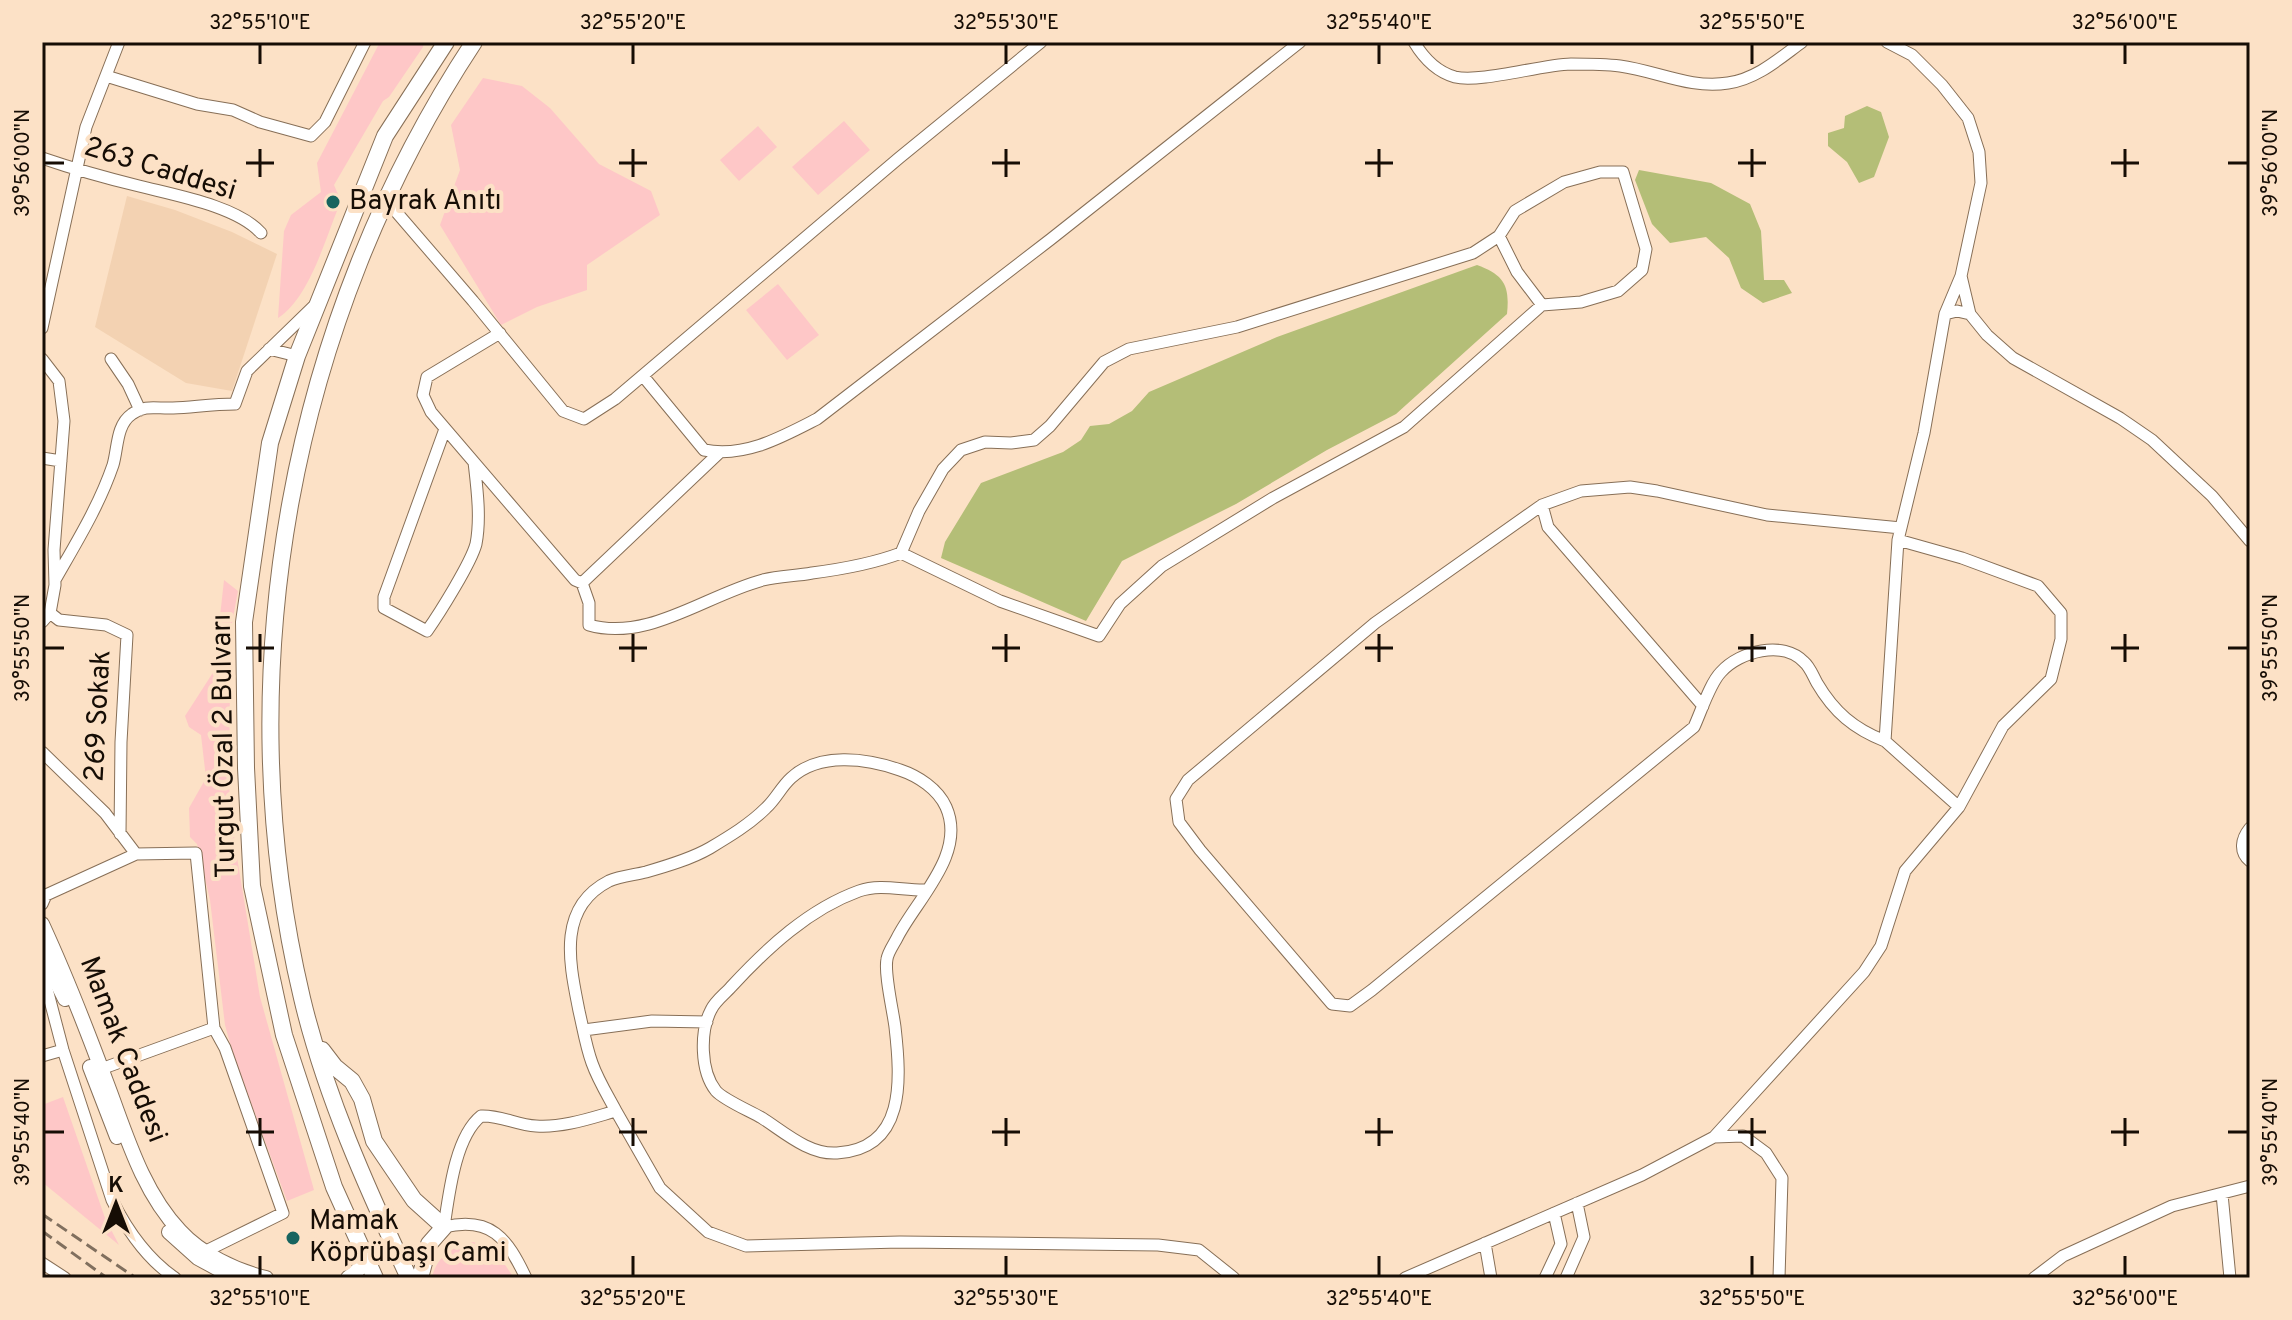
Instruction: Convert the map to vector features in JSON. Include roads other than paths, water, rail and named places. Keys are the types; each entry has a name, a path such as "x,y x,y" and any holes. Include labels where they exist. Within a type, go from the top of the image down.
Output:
{"highway":[{"name":"Turgut Özal 2 Bulvarı","path":"375,1278 334,1187 284,1035 252,886 246,768 244,622 270,443 297,356 385,136 446,42"},
{"name":"Turgut Özal 2 Bulvarı","path":"409,1278 364,1179 312,1035 288,927 279,867 272,785 270,702 278,580 301,444 343,303 408,155 474,42"},
{"path":"312,1035 335,1067 352,1081 362,1099 374,1141 414,1200 444,1227 429,1244 420,1278"}],"main road":[{"name":"Mamak Caddesi","path":"44,934 60,961 130,1144 153,1195 182,1234 239,1269 266,1278"},
{"name":"Mamak Caddesi","path":"42,953 60,986 121,1147 145,1199 185,1249 215,1269 236,1278"},
{"path":"348,1278 359,1269 364,1255"}],"street":[{"path":"42,328 86,127 119,42"},
{"path":"106,76 197,104 233,110 260,122 311,136 325,122 365,42"},
{"path":"386,200 563,411 584,419 643,376 894,162 1041,42"},
{"path":"643,376 704,450 719,453 775,441 817,419 1300,42"},
{"path":"1414,42 1437,69 1456,77 1570,64 1621,66 1698,84 1747,79 1802,42"},
{"path":"1885,741 1900,534 1924,433 1945,314 1961,276 1981,183 1979,152 1968,118 1942,85 1912,55 1887,42"},
{"name":"263 Caddesi","path":"42,158 75,170 189,197 251,223 261,233"},
{"path":"500,333 427,377 423,395 431,412 445,429 575,580 582,583 589,603 589,625 622,631 655,623 724,592 767,579 871,564 901,553 1000,601 1099,636 1120,604 1162,566 1273,498 1404,427 1542,305 1581,302 1618,291 1642,270 1646,249 1623,172 1600,172 1564,182 1515,211 1499,236 1473,253 1237,327 1129,349 1104,362 1050,426 1034,440 985,442 961,450 943,469 919,511 901,553"},
{"path":"1499,236 1517,272 1542,305"},
{"path":"1961,276 1970,314 1987,335 2013,358 2120,418 2152,440 2212,496 2250,541"},
{"path":"46,617 55,580 87,523 114,462 117,438 129,415 146,407 235,404 247,371 320,301"},
{"path":"1945,314 1957,311 1970,314"},
{"path":"269,349 297,356"},
{"path":"42,359 59,381 64,421 48,550 55,580"},
{"path":"111,359 128,384 140,410"},
{"path":"445,429 384,597 384,608 427,631 476,545 478,500 474,462"},
{"path":"582,583 719,453"},
{"path":"42,458 61,461"},
{"path":"1405,1278 1642,1175 1714,1137 1864,972 1881,946 1905,871 1959,807 2003,726 2051,679 2061,639 2061,613 2038,586 1900,534 1767,515 1630,487 1581,491 1542,505 1375,623 1188,780 1176,799 1179,822 1332,1004 1350,1006 1694,727 1721,672 1749,654 1769,650 1793,652 1807,663 1829,702 1846,721 1885,741 1959,807"},
{"path":"1542,505 1548,527 1703,706"},
{"name":"269 Sokak","path":"46,617 106,625 127,635 120,757 120,834"},
{"path":"42,752 105,813 136,854"},
{"path":"927,890 906,891 878,886 820,909 758,958 711,1008 703,1035 704,1062 716,1092 809,1148 833,1154 864,1149 882,1137 895,1110 896,1039 887,959 904,924 927,890 945,857 952,835 946,808 933,789 913,774 868,762 824,760 791,778 768,807 741,829 698,855 612,880 592,892 575,918 569,937 569,961 584,1030 592,1064 660,1188 708,1232 746,1246 900,1242 1158,1245 1199,1250 1234,1278"},
{"path":"2250,828 2241,846 2244,856 2250,861"},
{"path":"42,904 46,895 136,854 196,853 214,1028 225,1048 283,1213 206,1251"},
{"path":"42,970 63,1050 103,1177 122,1221 140,1245 175,1278"},
{"path":"584,1030 652,1021 707,1022"},
{"path":"101,1069 214,1028"},
{"path":"42,1056 63,1050"},
{"path":"526,1278 504,1239 485,1226 466,1222 444,1227 452,1180 470,1125 481,1116 506,1118 535,1126 567,1123 616,1111"},
{"path":"1714,1137 1743,1136 1766,1153 1782,1178 1779,1278"},
{"path":"2034,1278 2063,1256 2172,1206 2250,1186"},
{"path":"2222,1194 2230,1278"},
{"path":"1566,1278 1584,1237 1577,1203"},
{"path":"1545,1278 1561,1244 1554,1213"},
{"path":"1485,1243 1491,1278"},
{"path":"517,1259 537,1278"},
{"path":"42,1263 65,1278"}],"railway":[{"path":"42,1214 136,1278"},
{"path":"42,1231 107,1278"}],"place":[{"name":"Bayrak Anıtı","path":"333,202"},
{"name":"Mamak Köprübaşı Cami","path":"293,1238"}]}
